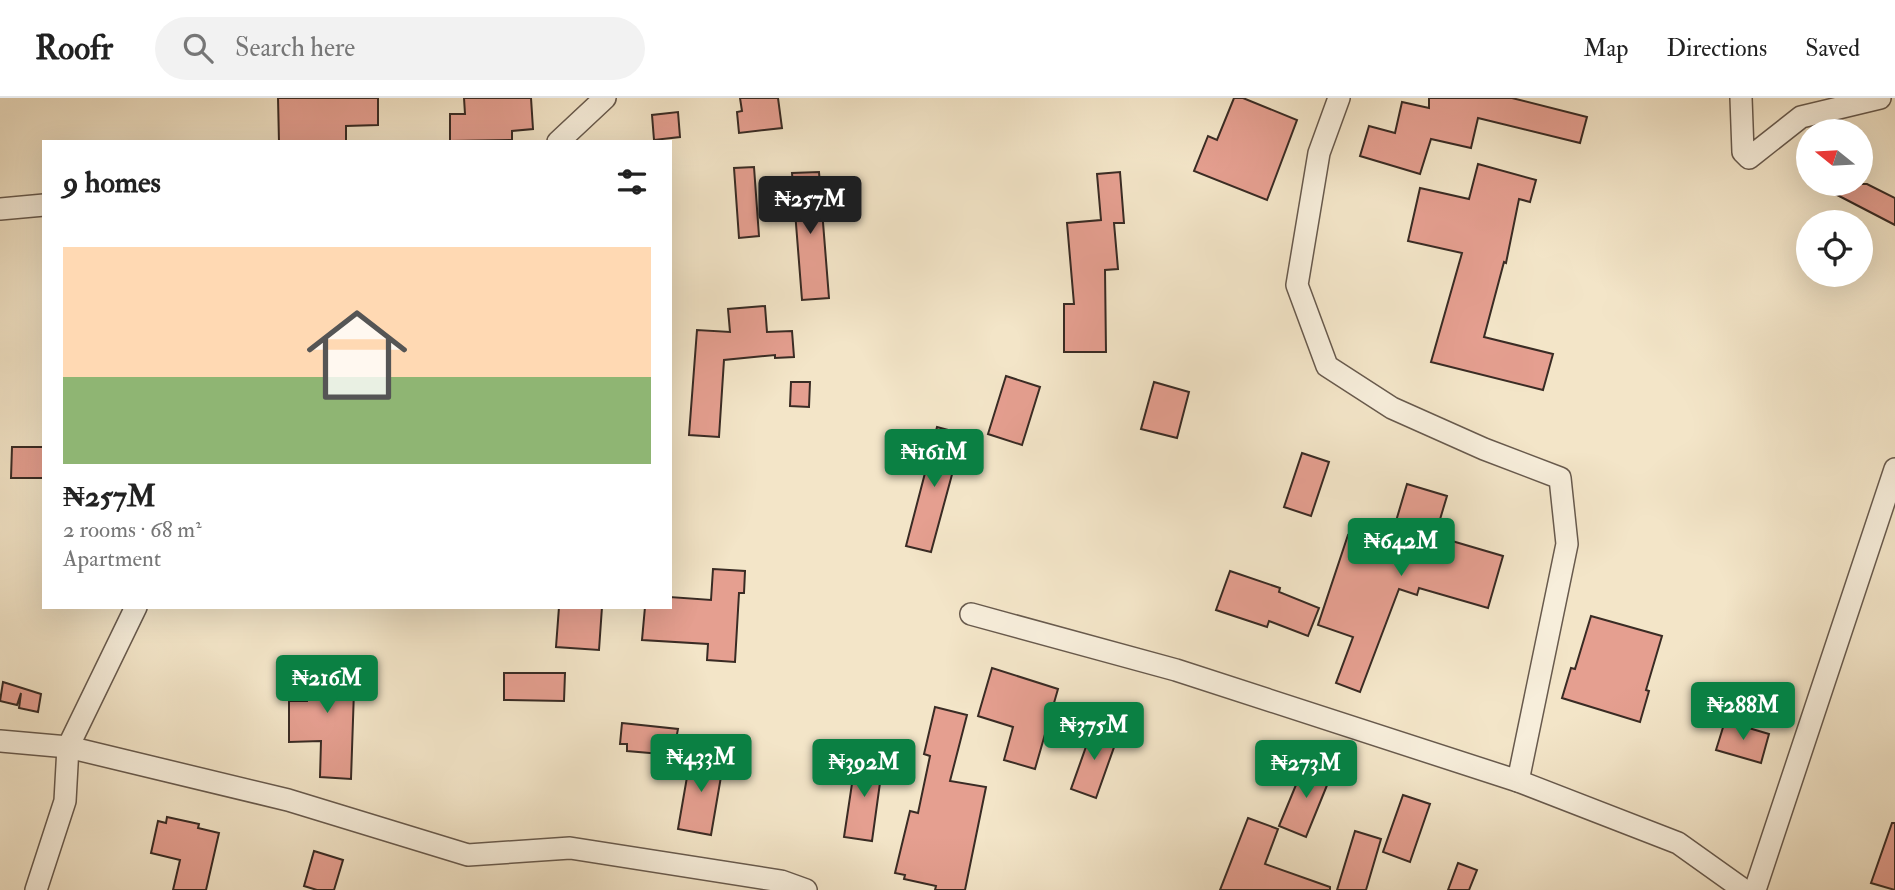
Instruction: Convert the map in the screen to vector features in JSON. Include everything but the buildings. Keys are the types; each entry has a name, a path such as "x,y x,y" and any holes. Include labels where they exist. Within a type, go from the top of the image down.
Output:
{"street":[{"path":"560,140 605,98"},
{"path":"1339,98 1319,153 1297,285 1327,366 1392,408 1484,449 1560,478 1567,544 1518,781"},
{"path":"1741,98 1743,152 1749,158 1801,117 1880,98"},
{"path":"0,209 42,205"},
{"path":"1755,890 1895,469"},
{"path":"36,890 65,801 68,747 135,609"},
{"path":"971,614 1175,670 1518,781 1678,844 1744,890"},
{"path":"0,741 68,747 288,800 468,855 570,848 781,881 806,890"}]}
